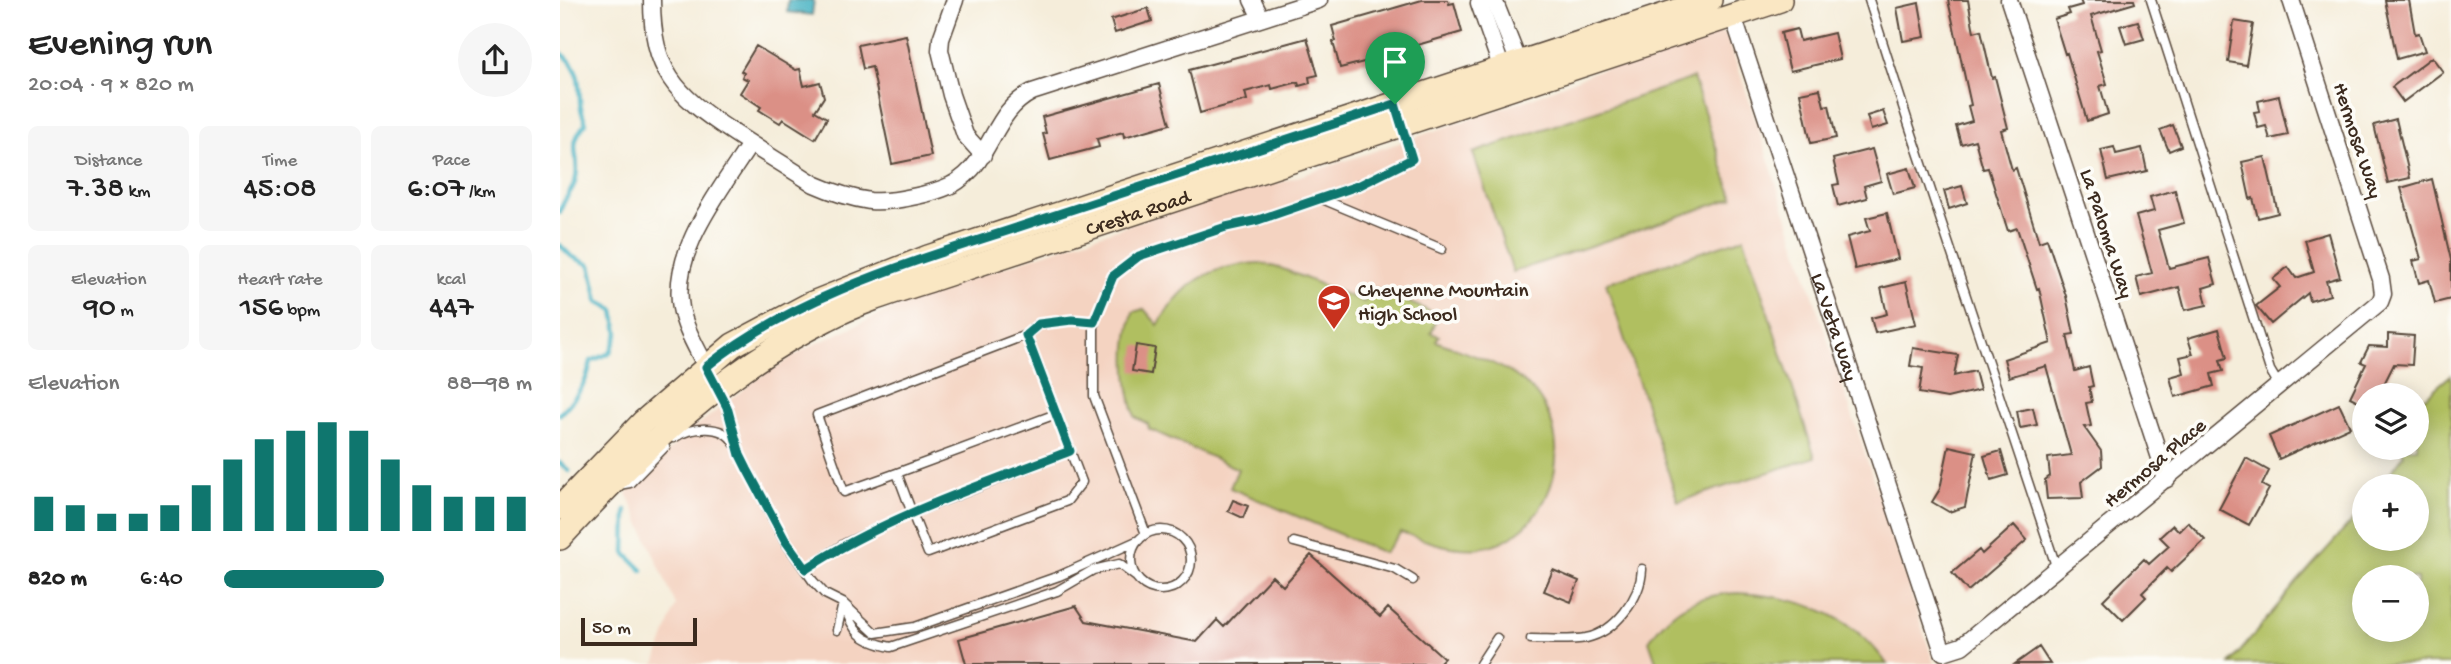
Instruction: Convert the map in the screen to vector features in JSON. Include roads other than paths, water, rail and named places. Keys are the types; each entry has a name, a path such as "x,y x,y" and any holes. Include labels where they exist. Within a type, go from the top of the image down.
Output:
{"main road":[{"name":"Cresta Road","path":"560,538 606,487 716,387 793,337 828,318 869,301 1399,114 1510,66 1710,0"},
{"name":"Cresta Road","path":"560,508 643,422 733,345 782,317 863,282 928,257 1399,114 1730,8 1780,0"}],"street":[{"path":"652,0 652,27 657,51 679,91 696,108 814,184 834,193 873,201 894,200 956,183 982,155 1010,107 1032,92 1319,0"},
{"path":"955,0 941,39 940,50 951,95 965,135 982,155"},
{"path":"1252,0 1261,18"},
{"path":"1481,0 1479,3 1510,66"},
{"path":"1494,0 1510,66"},
{"name":"La Paloma Way","path":"2009,0 2167,479"},
{"name":"Hermosa Way","path":"2291,0 2384,294"},
{"name":"La Veta Way","path":"1730,8 1943,658"},
{"path":"706,367 686,327 680,306 679,280 684,255 695,232 750,144"},
{"name":"Hermosa Place","path":"1943,658 1962,646 2057,570 2374,308 2384,294"}],"lane":[{"path":"1870,0 2057,570"},
{"path":"2151,0 2270,370 2279,386"},
{"path":"1135,576 1131,557 1142,537 1094,396 1094,322 1113,276 1139,256 1322,199 1360,185 1412,159 1399,114"},
{"path":"1322,199 1442,249"},
{"path":"1056,414 844,492 817,415 1026,335 1039,324 1072,320 1094,322"},
{"path":"897,473 928,553 1067,500 1082,482 1026,335"},
{"path":"706,367 727,407 740,455"},
{"path":"606,487 630,482 677,435 695,428 713,429 731,438 785,540 806,569 825,594 843,603 875,632 915,627 1059,576 1156,531 1166,531 1184,541 1189,550 1189,570 1184,579 1168,589 1149,588 1119,564 1093,570 1057,591 891,648 876,644 852,628 843,603"},
{"path":"806,569 844,544 912,513 1070,451"},
{"path":"1294,542 1395,569 1413,580"},
{"path":"1531,639 1588,638 1602,632 1630,605 1642,579 1642,569"},
{"path":"837,630 843,603"},
{"path":"1480,664 1497,638"}],"water":[{"path":"788,0 814,0 812,15 787,12"}],"waterway":[{"path":"560,52 571,62 577,74 586,123 576,139 575,182 560,212"},
{"path":"560,245 571,256 590,265 598,301 614,310 618,333 610,353 591,361 580,390 560,414"},
{"path":"560,463 569,471"},
{"path":"626,510 625,553 642,570"}],"place":[{"name":"Cheyenne Mountain High School","path":"1334,331"}]}
